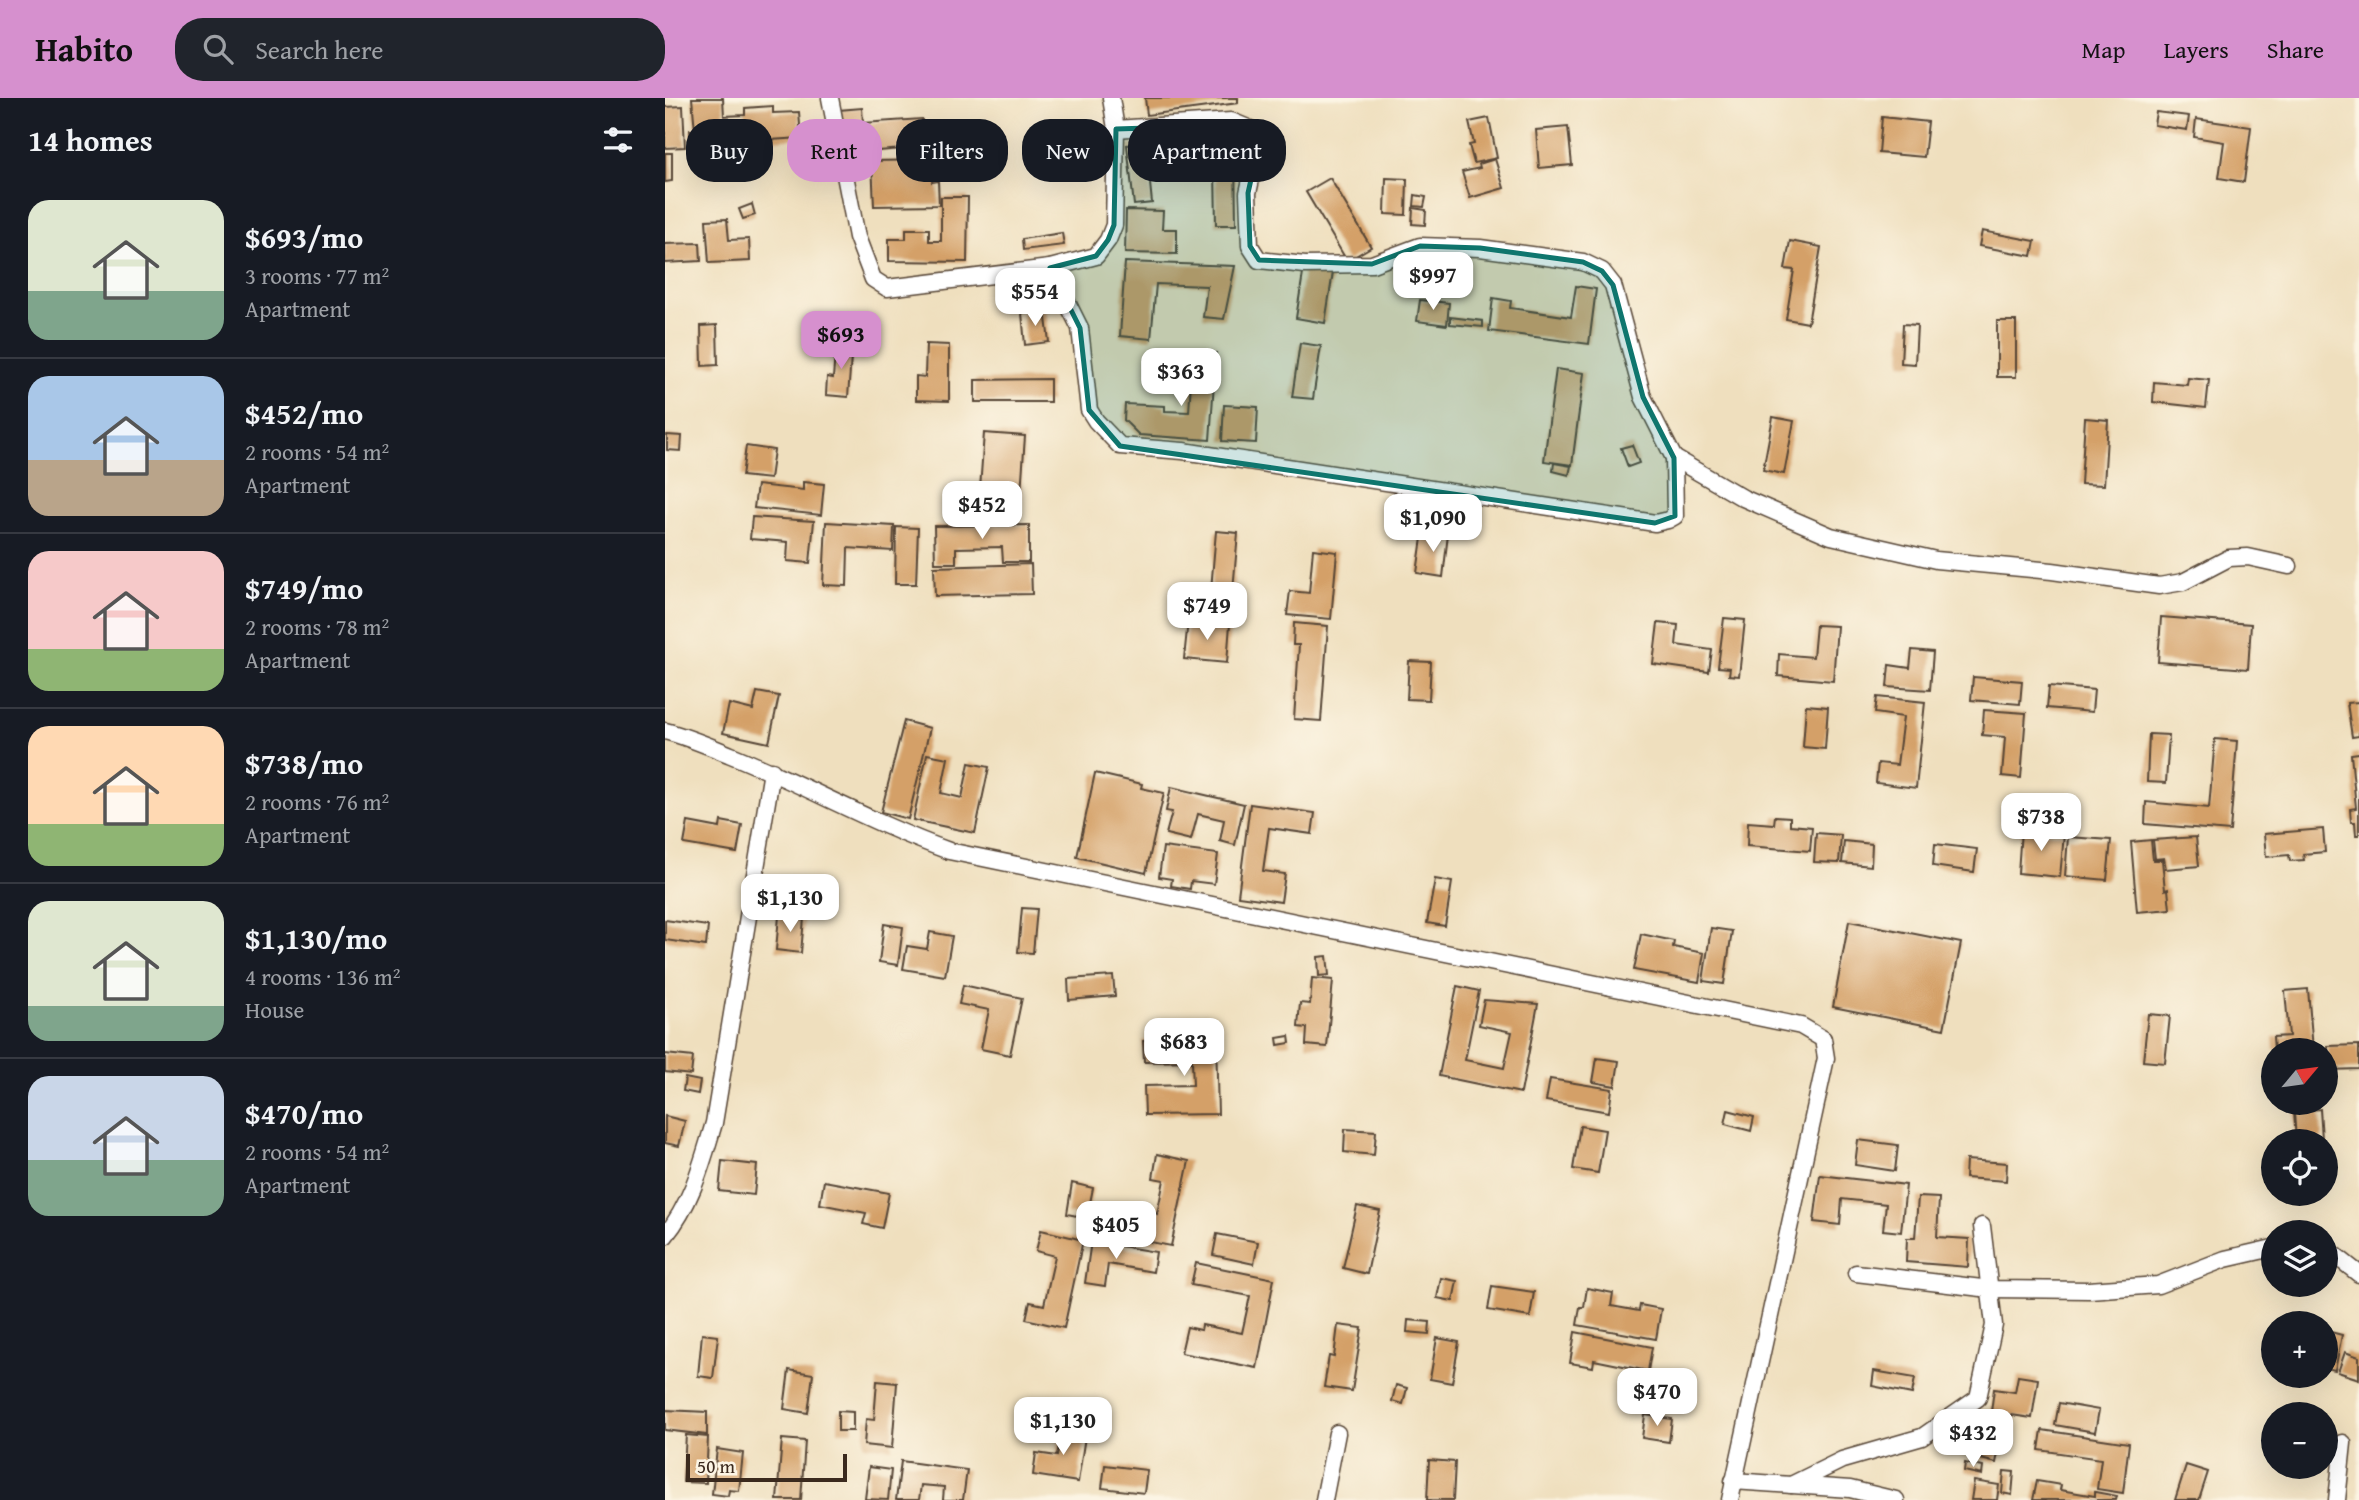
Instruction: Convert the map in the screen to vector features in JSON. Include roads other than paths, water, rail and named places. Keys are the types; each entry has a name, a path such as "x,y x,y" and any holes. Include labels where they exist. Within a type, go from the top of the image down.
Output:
{"street":[{"path":"830,98 857,237 873,279 887,288 1050,268 1096,256 1108,240 1114,225 1116,129 1111,98"},
{"path":"1050,268 1080,328 1089,410 1120,446 1209,454 1655,523 1675,516 1674,458 1643,397 1613,285 1602,271 1583,262 1481,248 1420,246 1372,264 1305,265 1259,260 1250,246 1248,193 1258,148 1255,131 1231,121 1116,129"},
{"path":"1674,458 1743,498 1831,536 1935,560 2052,571 2159,586 2183,582 2229,558 2248,557 2289,566"},
{"path":"665,731 683,735 772,771 904,834 949,852 1801,1026 1823,1039 1826,1058 1730,1500"},
{"path":"665,1236 679,1219 698,1178 714,1123 772,771"},
{"path":"1791,1485 1842,1460 1923,1437 1977,1398 1994,1325 1983,1226"},
{"path":"1856,1273 1990,1289 2088,1290 2158,1285 2225,1259 2261,1251"},
{"path":"2338,1257 2359,1274"},
{"path":"1324,1500 1337,1433"},
{"path":"2337,1500 2343,1443"},
{"path":"1733,1481 1850,1489 1896,1500"}]}
